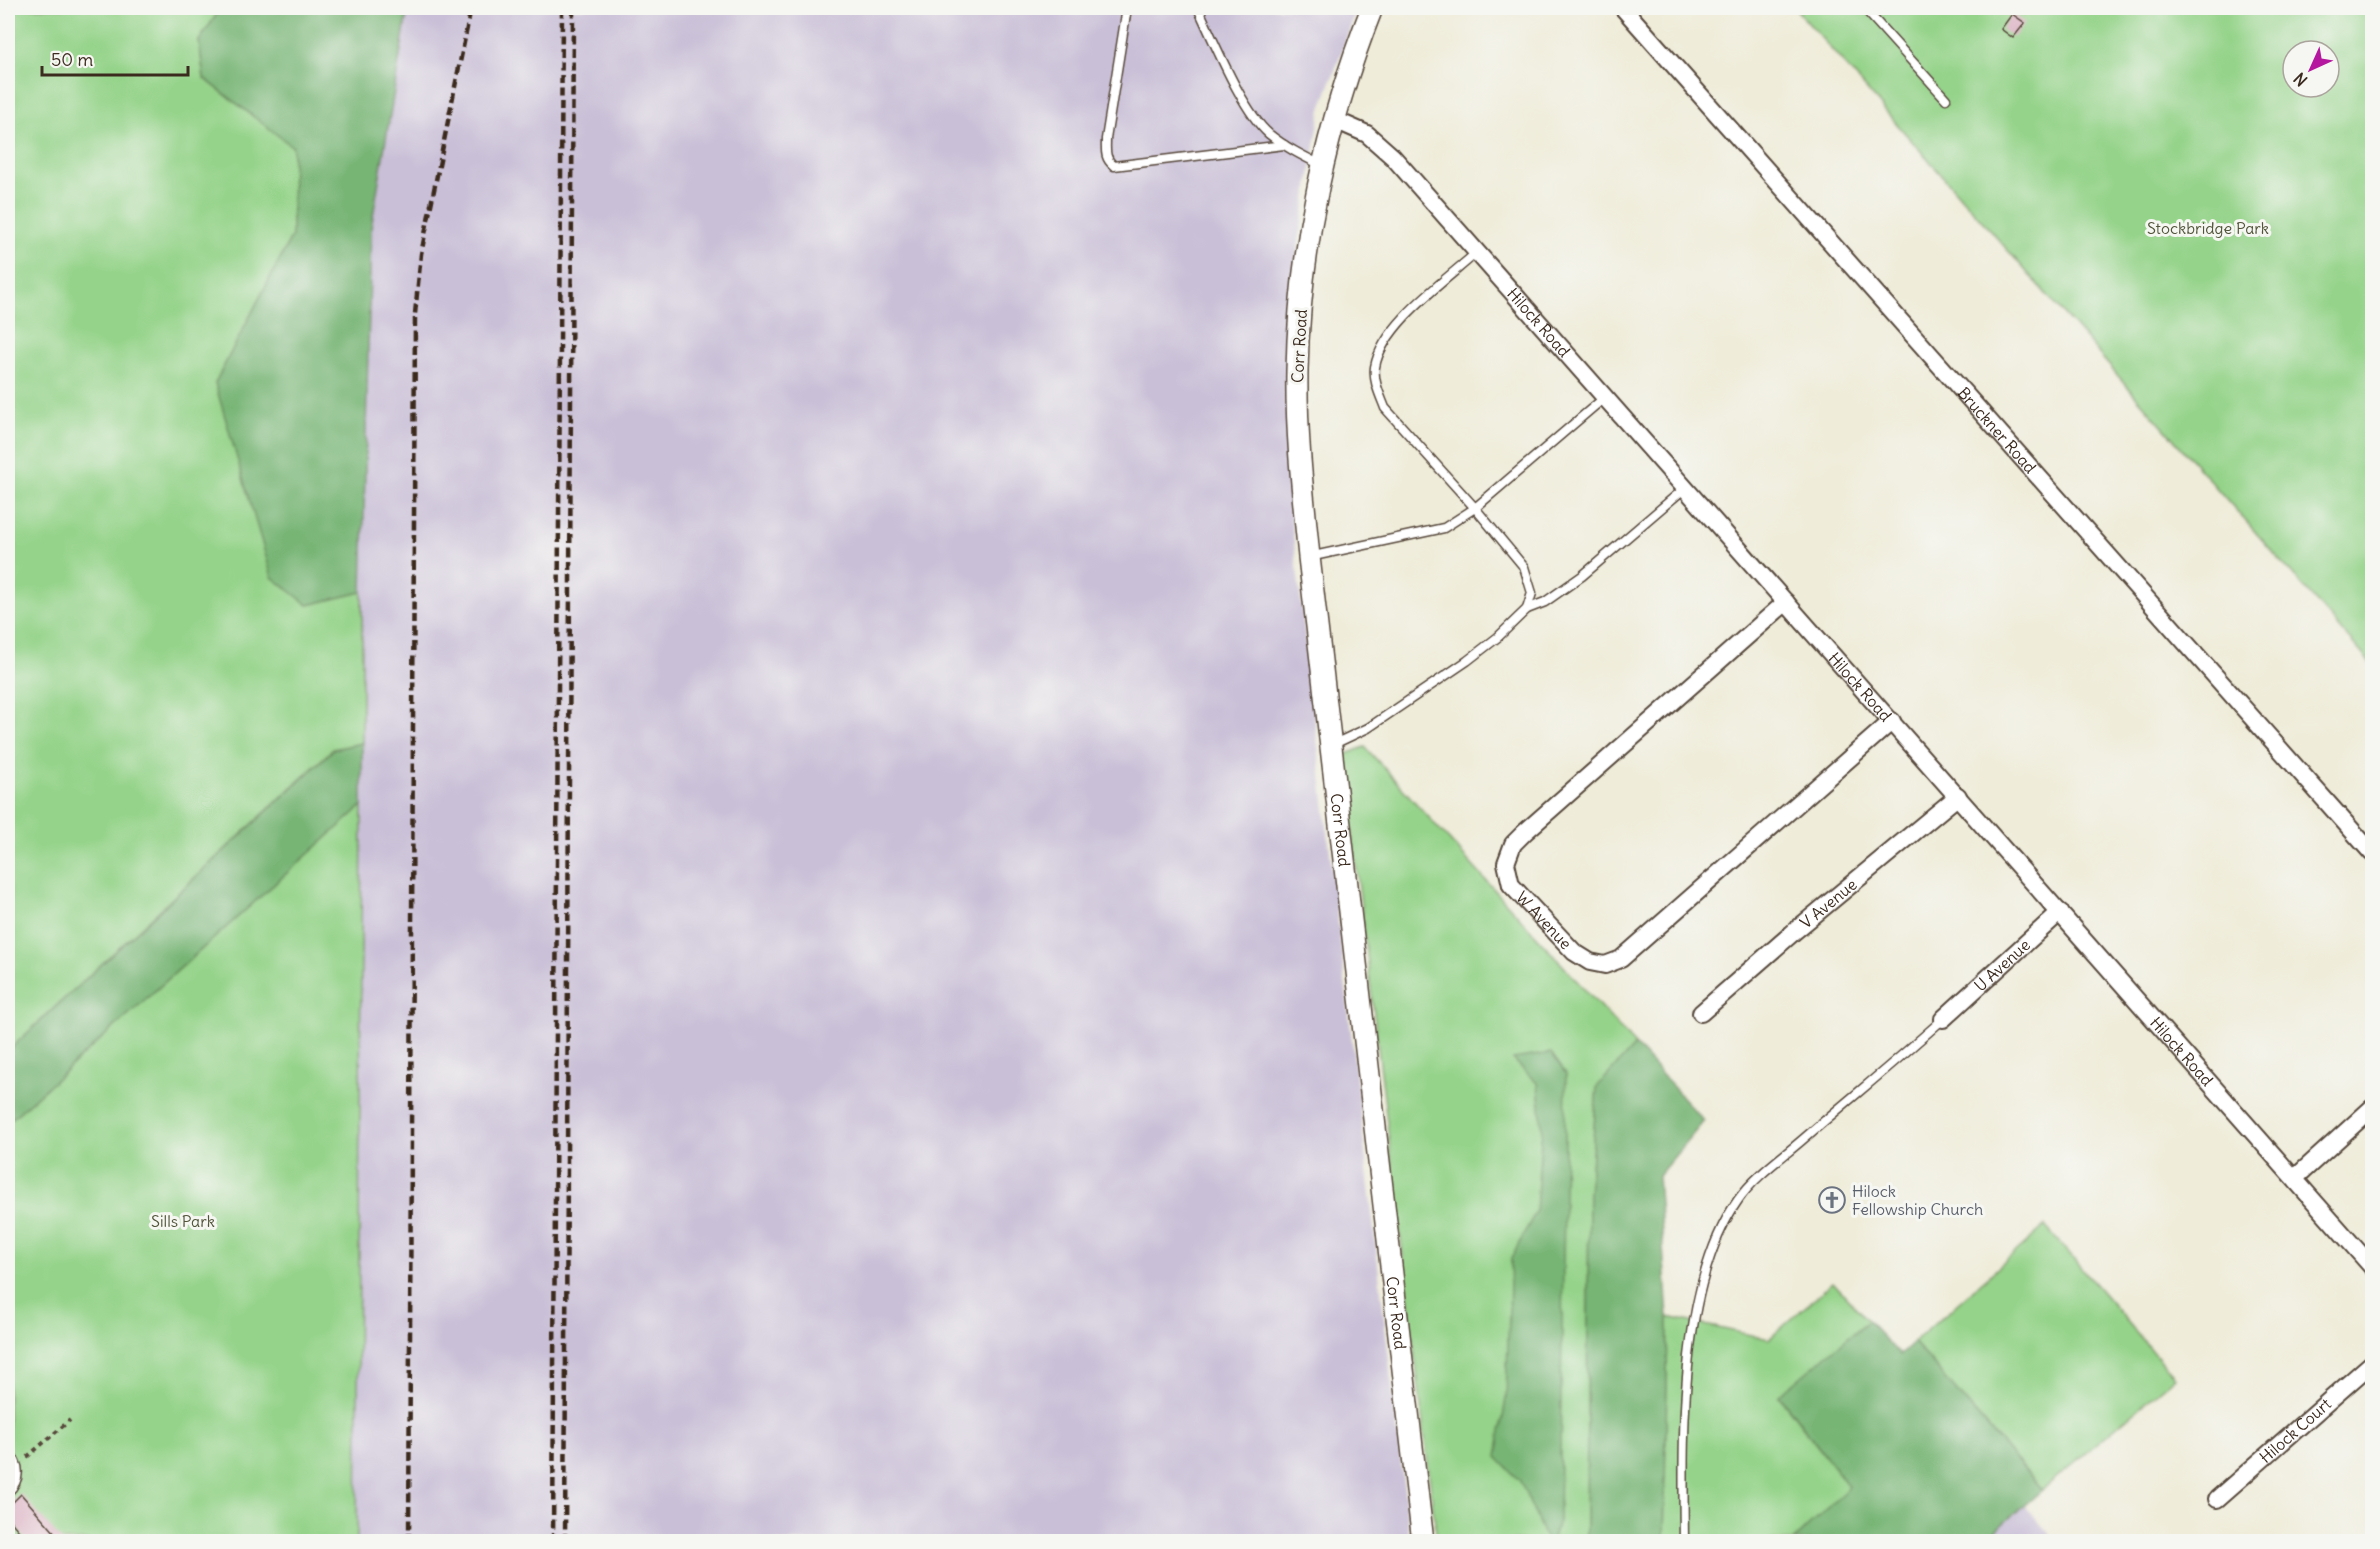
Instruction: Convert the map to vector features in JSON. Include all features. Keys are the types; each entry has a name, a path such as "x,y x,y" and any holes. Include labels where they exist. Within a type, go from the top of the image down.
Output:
{"street":[{"name":"Corr Road","path":"1372,8 1349,71 1323,166 1305,263 1297,371 1302,485 1309,557 1423,1542"},
{"name":"Bruckner Road","path":"1623,8 2373,853"},
{"name":"Hilock Road","path":"1335,120 1367,134 1380,144 2373,1268"},
{"name":"W Avenue","path":"1786,602 1513,844 1506,863 1511,885 1574,952 1590,962 1605,965 1621,959 1892,722"},
{"name":"V Avenue","path":"1701,1013 1841,892 1958,796"},
{"name":"U Avenue","path":"1943,1019 2060,912"},
{"path":"2295,1178 2373,1108"},
{"name":"Hilock Court","path":"2217,1498 2373,1363"}],"lane":[{"path":"1127,8 1106,139 1106,156 1109,162 1114,166 1284,145"},
{"path":"1198,8 1248,108 1268,133 1284,145 1323,166"},
{"path":"1864,8 1946,99"},
{"path":"1476,253 1395,326 1382,346 1374,369 1377,389 1385,408 1475,508 1524,567 1532,593 1527,609"},
{"path":"1309,557 1444,528 1475,508 1604,398"},
{"path":"1331,745 1368,728 1467,661 1498,637 1527,609 1545,602 1582,576 1685,488"},
{"path":"1684,1542 1686,1379 1704,1272 1727,1219 1739,1199 1771,1167 1943,1019"},
{"path":"8,1452 18,1465 17,1480 8,1492"}],"path":[{"path":"18,1465 70,1420"}],"shaded area":[{"path":"408,8 1357,8 1321,109 1292,283 1286,377 1291,517 1410,1541 357,1542 362,592 371,228"},
{"path":"2024,1505 2056,1541 1983,1541"}],"green space":[{"path":"8,8 221,8 199,41 204,78 293,147 292,236 215,383 308,605 362,592 362,743 333,749 8,1051"},
{"path":"221,8 408,8 371,228 362,592 308,605 272,577 215,383 292,236 293,147 204,78 199,41"},
{"name":"Stockbridge Park","path":"1795,8 2372,8 2372,665"},
{"path":"362,743 362,806 8,1122 8,1051 334,749"},
{"path":"1365,747 1635,1045 1597,1088 1589,1196 1586,1541 1437,1541 1343,755"},
{"name":"Sills Park","path":"362,806 357,1541 8,1541 8,1122"},
{"path":"1635,1045 1704,1121 1658,1176 1668,1317 1664,1541 1586,1541 1589,1196 1597,1087"},
{"path":"1551,1053 1566,1074 1559,1518 1552,1541 1547,1542 1520,1481 1497,1457 1506,1398 1511,1259 1536,1211 1542,1127 1538,1084 1513,1059"},
{"path":"2045,1226 2175,1377 2042,1490 1914,1342"},
{"path":"1833,1282 1868,1321 1779,1396 1849,1487 1793,1541 1664,1542 1668,1317 1769,1339"},
{"path":"1868,1321 1900,1355 1914,1342 2042,1490 1983,1541 1793,1541 1849,1487 1779,1395"}],"building":[{"path":"2012,14 2025,23 2013,38 2001,29"},
{"path":"21,1494 63,1542 28,1542 8,1518 8,1507"}],"railway":[{"path":"409,1542 415,314 421,254 471,8"},
{"path":"553,1542 562,8"},
{"path":"565,1542 573,8"}],"place":[{"name":"Hilock Fellowship Church","path":"1832,1200"}]}
